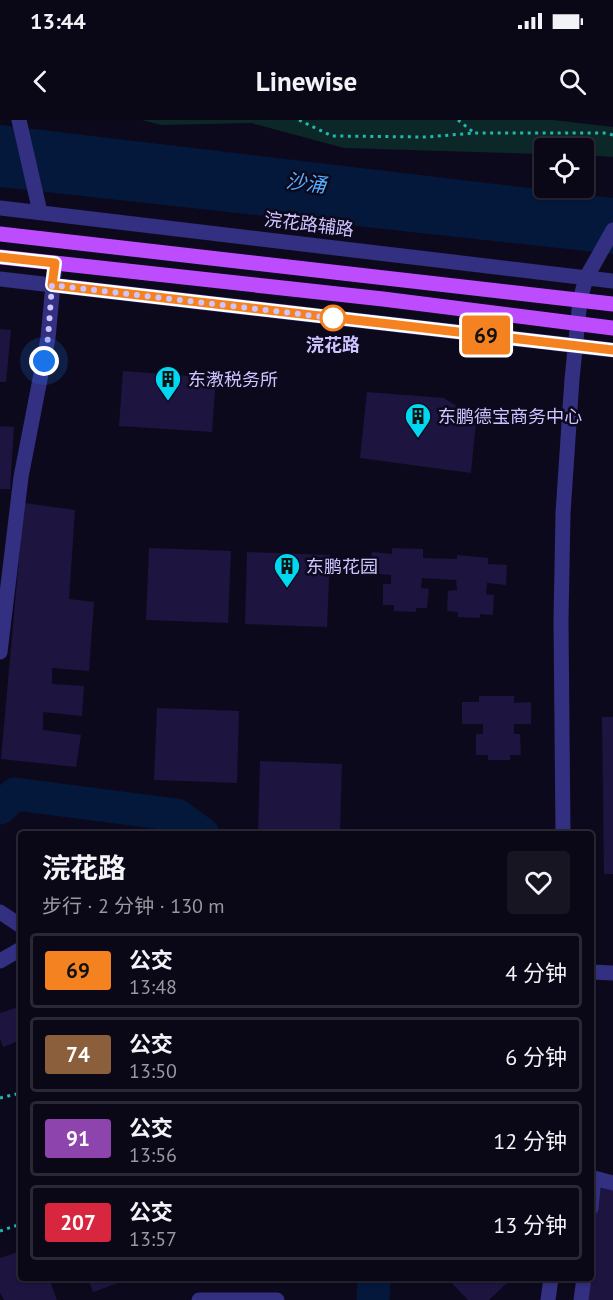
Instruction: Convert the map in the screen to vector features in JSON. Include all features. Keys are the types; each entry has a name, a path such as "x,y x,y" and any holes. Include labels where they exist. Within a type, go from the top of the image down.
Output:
{"main road":[{"path":"0,234 613,304"},
{"path":"0,257 613,327"}],"street":[{"path":"19,120 40,212"},
{"name":"浣花路辅路","path":"0,208 613,281"},
{"path":"563,831 562,525 575,345 580,300 586,278 613,230"},
{"path":"0,652 21,477 48,338 55,263"},
{"path":"0,279 611,350 613,327"},
{"path":"210,303 212,280"},
{"path":"0,912 18,924"},
{"path":"0,961 18,952"},
{"path":"594,972 613,974"},
{"path":"594,1178 613,1183"},
{"path":"548,1300 551,1281"},
{"path":"581,1300 584,1281"},
{"path":"200,1300 277,1300"}],"path":[{"path":"298,120 332,136 427,137 474,133 613,135"},
{"path":"458,120 474,133"},
{"path":"0,1098 18,1094"},
{"path":"0,1231 18,1225"}],"green space":[{"path":"142,120 553,120 613,127 613,157 594,156 594,138 534,138 534,154 344,148 251,123 161,125"}],"water":[{"name":"沙涌","path":"0,125 534,189 534,198 594,198 594,196 613,198 613,254 0,187"}],"building":[{"path":"0,329 11,330 6,382 0,382"},
{"name":"东漖税务所","path":"123,371 216,378 212,432 119,426"},
{"name":"东鹏德宝商务中心","path":"367,392 444,398 466,412 476,421 471,473 360,458"},
{"path":"0,426 14,427 10,489 0,489"},
{"path":"24,503 75,510 69,599 94,602 89,671 52,668 52,684 84,686 82,716 43,712 43,730 81,735 76,767 1,759"},
{"path":"149,548 231,551 228,623 146,620"},
{"path":"392,548 423,549 423,558 457,559 457,555 488,558 488,564 507,565 506,585 487,583 486,594 494,595 493,615 480,614 480,618 458,617 458,612 447,611 448,591 457,590 456,580 422,578 421,588 429,589 427,608 416,608 416,612 394,611 394,605 383,605 383,584 391,584 391,575 370,573 372,552 392,554"},
{"name":"东鹏花园","path":"247,552 330,555 327,627 245,624"},
{"path":"479,696 514,696 514,703 531,702 531,724 514,724 514,734 520,734 521,755 510,755 510,760 488,760 488,755 476,755 476,734 483,734 483,724 462,724 462,702 479,702"},
{"path":"157,708 239,711 237,783 154,780"},
{"path":"602,717 613,717 613,874 604,874"},
{"path":"260,761 342,764 340,831 258,831"},
{"path":"18,1007 18,1041 3,1047 0,1039 0,1013"},
{"path":"594,1178 613,1183 613,1300 581,1300 590,1281 594,1281"},
{"path":"18,1252 18,1281 50,1281 57,1300 4,1300 0,1293 0,1258"},
{"path":"89,1281 124,1281 93,1292"},
{"path":"450,1281 509,1281 489,1300 468,1300"}],"waterway":[{"path":"0,808 15,794 177,815 199,831"},
{"path":"373,1300 374,1281"}],"bus line":[{"name":"69","path":"0,257 55,263 52,285 613,350"}],"place":[{"name":"浣花路","path":"333,318"},
{"name":"东漖税务所","path":"168,402"},
{"name":"东鹏德宝商务中心","path":"418,439"},
{"name":"东鹏花园","path":"287,589"}],"route":[{"path":"44,361 52,285 333,318"}]}
